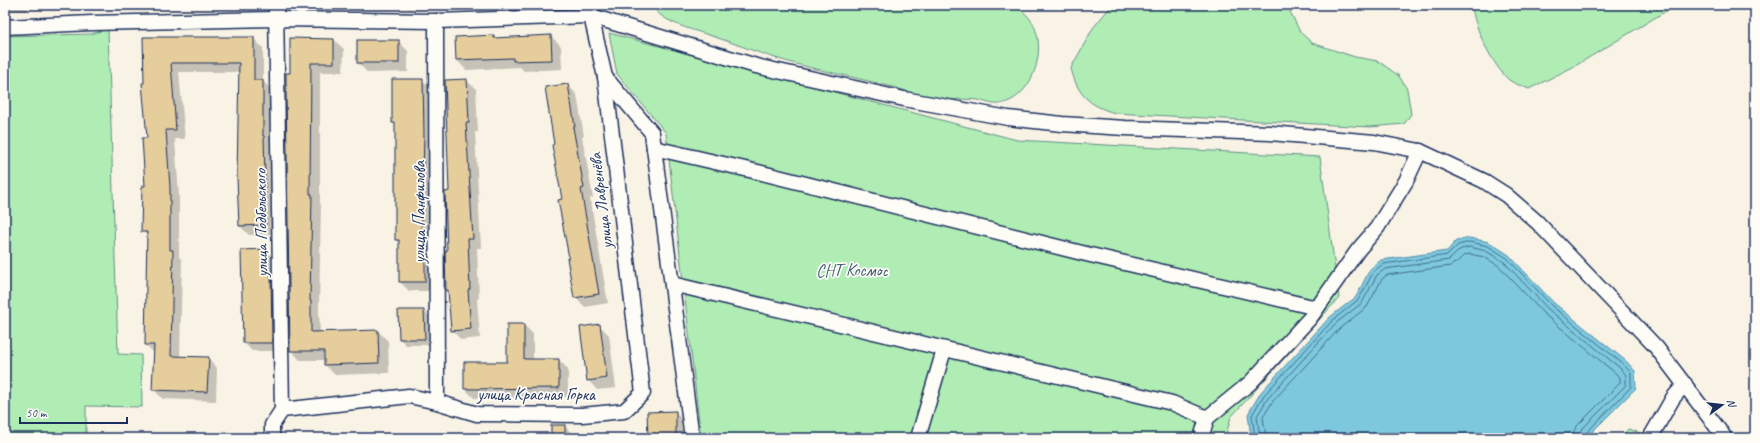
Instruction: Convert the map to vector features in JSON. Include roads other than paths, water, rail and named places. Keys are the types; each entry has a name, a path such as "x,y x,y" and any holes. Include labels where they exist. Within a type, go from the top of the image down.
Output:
{"street":[{"path":"5,27 276,12 436,21 591,11 756,66 904,99 1008,118 1062,124 1126,128 1270,133 1374,142 1420,151 1484,180 1511,199 1537,222 1656,347 1725,438"},
{"name":"улица Лавренёва","path":"591,11 605,77 643,393"},
{"name":"улица Подбельского","path":"276,12 282,410"},
{"name":"улица Панфилова","path":"436,21 437,402"},
{"path":"605,77 652,133 692,438"},
{"path":"654,148 758,172 1075,251 1317,308"},
{"path":"1201,438 1207,418 1250,383 1310,318 1358,250 1377,228 1406,181 1420,151"},
{"path":"672,284 944,350 1172,403 1207,418"},
{"path":"918,438 944,350"},
{"path":"1650,438 1673,398 1685,384"},
{"name":"улица Красная Горка","path":"282,410 409,396 437,402 477,414 582,415 624,411 643,393"},
{"path":"272,438 272,425 282,410"}],"water":[{"path":"1470,238 1489,242 1509,255 1554,303 1626,361 1635,371 1636,388 1586,438 1251,438 1248,414 1261,392 1330,317 1356,297 1370,269 1381,260 1447,251 1456,241"}],"park label":[{"name":"СНТ Космос","path":"852,270"}]}
